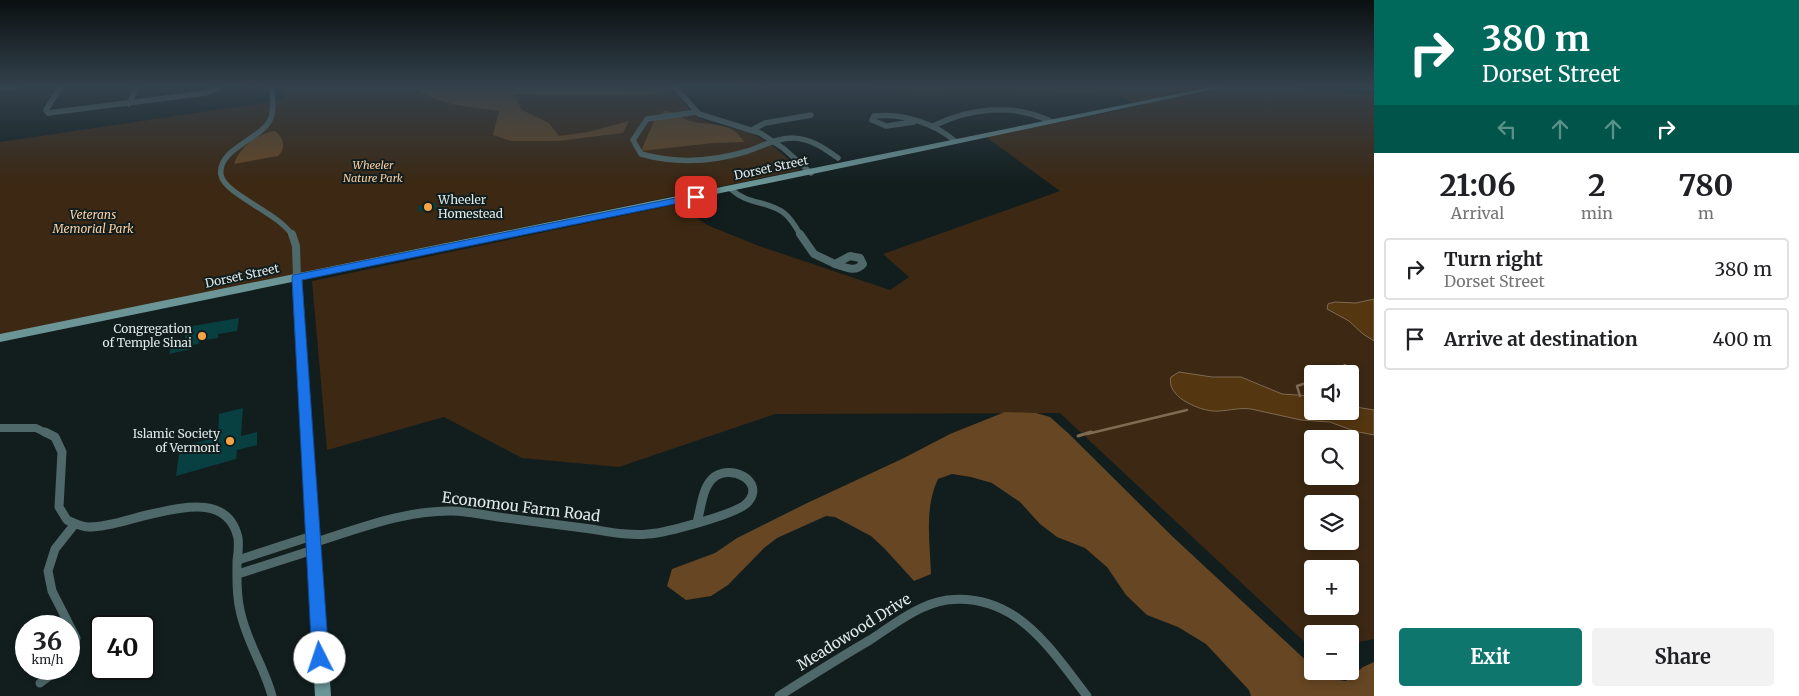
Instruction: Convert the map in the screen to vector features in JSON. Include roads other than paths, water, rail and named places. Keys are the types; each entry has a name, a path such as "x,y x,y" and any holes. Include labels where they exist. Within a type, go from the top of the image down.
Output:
{"street":[{"path":"270,118 260,132 230,155 224,163 221,175 232,191 273,216 291,231 296,248 323,696"},
{"path":"651,118 647,119 634,140 641,154 652,158 688,163 710,160 774,141 793,138 806,140 822,146 838,158"},
{"path":"710,118 752,130 774,141 811,173"},
{"path":"752,130 765,123 791,118"},
{"path":"873,118 872,120 878,125 886,126 914,122"},
{"path":"901,118 933,126 955,141"},
{"path":"933,126 951,118"},
{"path":"1044,118 1050,121"},
{"name":"Dorset Street","path":"0,338 732,190 1063,118"},
{"path":"732,190 740,198 775,208 786,214 812,252 835,264"},
{"path":"0,428 39,429 58,440 63,455 58,498 59,512 62,518 74,525 86,527 108,525 176,508 204,506 221,512 232,519 238,531 239,608 241,620 266,676 272,696"},
{"name":"Economou Farm Road","path":"313,543 388,519 424,512 454,511 634,534 667,531 697,522 746,505 752,496 752,489 744,476 732,472 724,472 714,477 709,483 697,522"},
{"path":"64,615 52,591 48,571 55,548 74,525"},
{"path":"238,560 313,543"},
{"path":"238,574 313,543"},
{"name":"Meadowood Drive","path":"779,696 916,610 940,600 961,599 996,606 1028,626 1053,651 1087,696"},
{"path":"40,683 44,680"}],"waterway":[{"path":"1300,396 1297,386 1304,384"},
{"path":"1087,434 1187,410"},
{"path":"1078,436 1091,432"}],"place":[{"name":"Wheeler Homestead","path":"428,207"},
{"name":"Congregation of Temple Sinai","path":"202,336"},
{"name":"Islamic Society of Vermont","path":"230,441"}],"park label":[{"name":"Wheeler Nature Park","path":"373,171"},
{"name":"Veterans Memorial Park","path":"93,222"}]}
